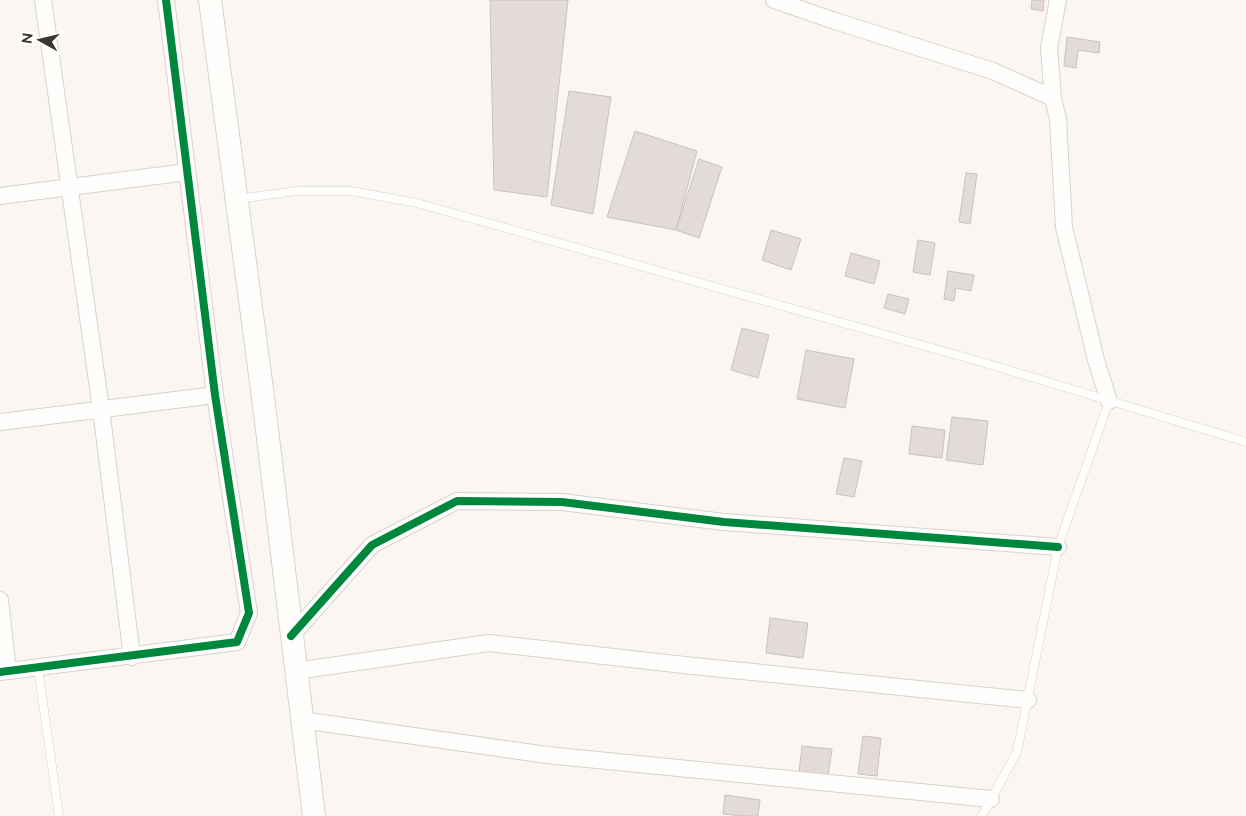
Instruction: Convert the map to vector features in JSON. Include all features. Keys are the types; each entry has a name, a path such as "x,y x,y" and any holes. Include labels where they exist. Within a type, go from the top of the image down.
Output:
{"street":[{"path":"43,0 101,409 132,656"},
{"path":"0,600 4,672 237,642 249,613 215,395 166,0"},
{"path":"210,0 263,397 314,816"},
{"path":"774,0 993,71 1053,98"},
{"path":"1058,0 1049,48 1053,98 1058,119 1064,227 1096,360 1109,401"},
{"path":"0,196 187,172"},
{"path":"0,422 215,395"},
{"path":"291,636 372,545 457,501 562,502 724,522 1058,546"},
{"path":"296,671 489,643 1028,700"},
{"path":"302,720 547,754 991,799"}],"lane":[{"path":"236,200 297,191 351,191 417,203 975,360 1246,442"},
{"path":"982,816 1017,752 1058,546 1109,401"},
{"path":"38,668 59,816"}],"building":[{"path":"490,0 568,0 547,197 494,190"},
{"path":"1032,0 1044,0 1043,11 1031,9"},
{"path":"1067,37 1100,42 1099,53 1078,50 1076,68 1064,66"},
{"path":"569,91 611,97 593,214 551,205"},
{"path":"635,131 697,151 676,230 607,217"},
{"path":"699,159 722,167 699,238 676,230"},
{"path":"966,173 977,174 970,224 959,222"},
{"path":"771,230 801,239 791,270 762,260"},
{"path":"918,240 935,243 930,275 913,272"},
{"path":"851,253 880,261 874,284 845,276"},
{"path":"948,271 974,275 971,291 956,288 954,301 944,299"},
{"path":"888,294 909,299 905,314 884,308"},
{"path":"742,328 769,335 758,378 731,370"},
{"path":"806,350 854,359 845,408 797,399"},
{"path":"952,417 988,421 983,465 946,460"},
{"path":"912,426 945,430 942,458 909,454"},
{"path":"844,458 862,461 854,497 836,494"},
{"path":"770,618 808,623 803,658 766,653"},
{"path":"863,736 881,738 877,776 858,774"},
{"path":"802,746 832,749 828,776 799,773"},
{"path":"725,795 760,800 758,816 723,814"}],"cycle path":[{"path":"0,672 237,642 249,613 215,395 166,0"},
{"path":"291,636 372,545 457,501 562,502 724,522 1058,547"}]}
